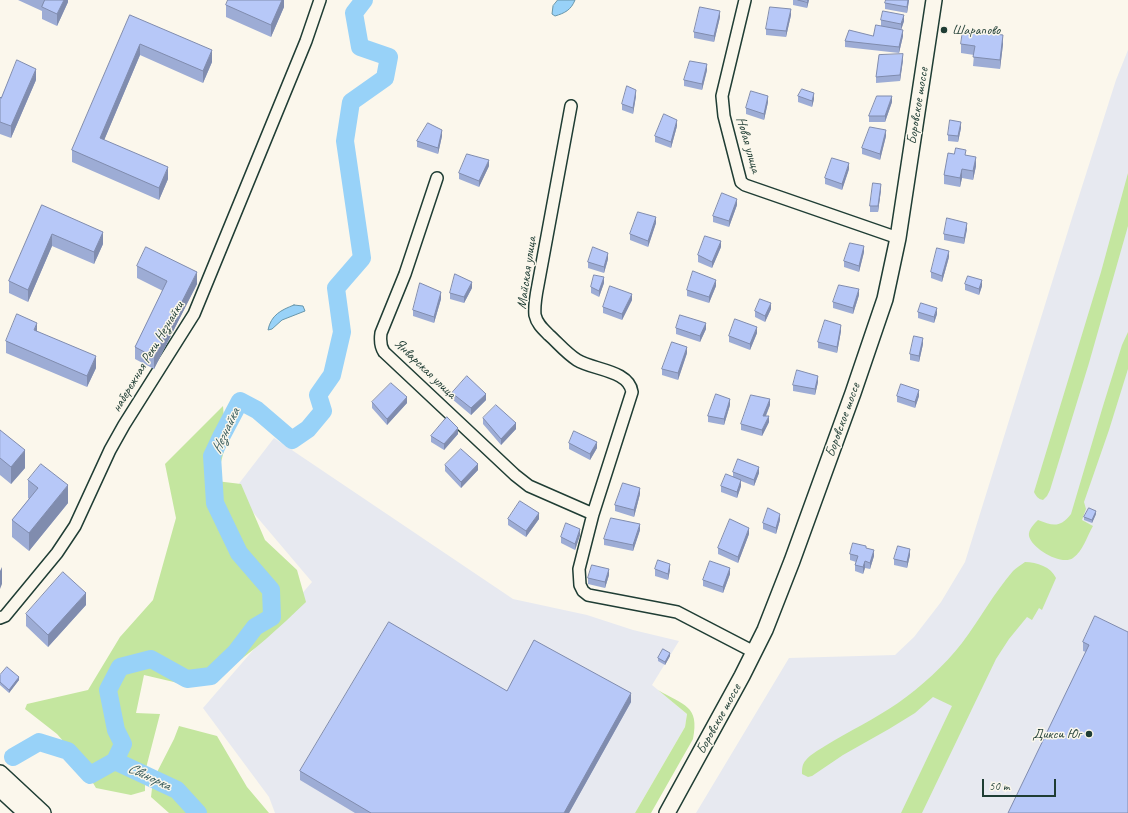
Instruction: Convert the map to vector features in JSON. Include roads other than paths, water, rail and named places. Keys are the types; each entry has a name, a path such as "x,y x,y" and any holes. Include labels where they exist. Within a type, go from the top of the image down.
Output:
{"main road":[{"name":"Боровское шоссе","path":"667,813 765,630 792,561 853,393 885,299 898,238 934,0"},
{"path":"0,773 43,813"},
{"path":"0,789 26,813"}],"street":[{"name":"набережная Реки Незнайки","path":"0,618 5,616 58,553 75,526 113,444 194,314 306,41 320,0"},
{"name":"Новая улица","path":"745,0 722,96 724,116 741,182 745,185 898,238"},
{"name":"Майская улица","path":"571,106 538,285 535,316 539,325 568,354 578,360 624,378 631,387 632,392 593,514 580,569 579,579 583,591 588,595 677,612 754,652"},
{"name":"Январская улица","path":"437,178 405,274 381,333 381,348 520,479 529,486 593,514"}],"water":[{"path":"558,0 575,0 567,11 555,16 552,14 553,6"},
{"path":"294,305 303,306 305,311 282,320 272,329 268,330 269,325 277,314"}],"waterway":[{"name":"Незнайка","path":"13,757 39,742 68,751 90,775 115,761 123,744 116,730 108,690 120,667 151,659 187,679 211,676 236,652 255,627 272,617 271,590 239,553 215,503 212,456 240,401 257,410 292,440 308,429 323,411 318,395 332,375 342,332 336,288 362,258 345,141 351,102 385,78 389,57 360,47 354,13 364,0"},
{"name":"Свинорка","path":"115,761 177,790 198,813"}],"place":[{"name":"Шарапово","path":"944,30"},
{"name":"Дикси Юг","path":"1089,734"}]}
